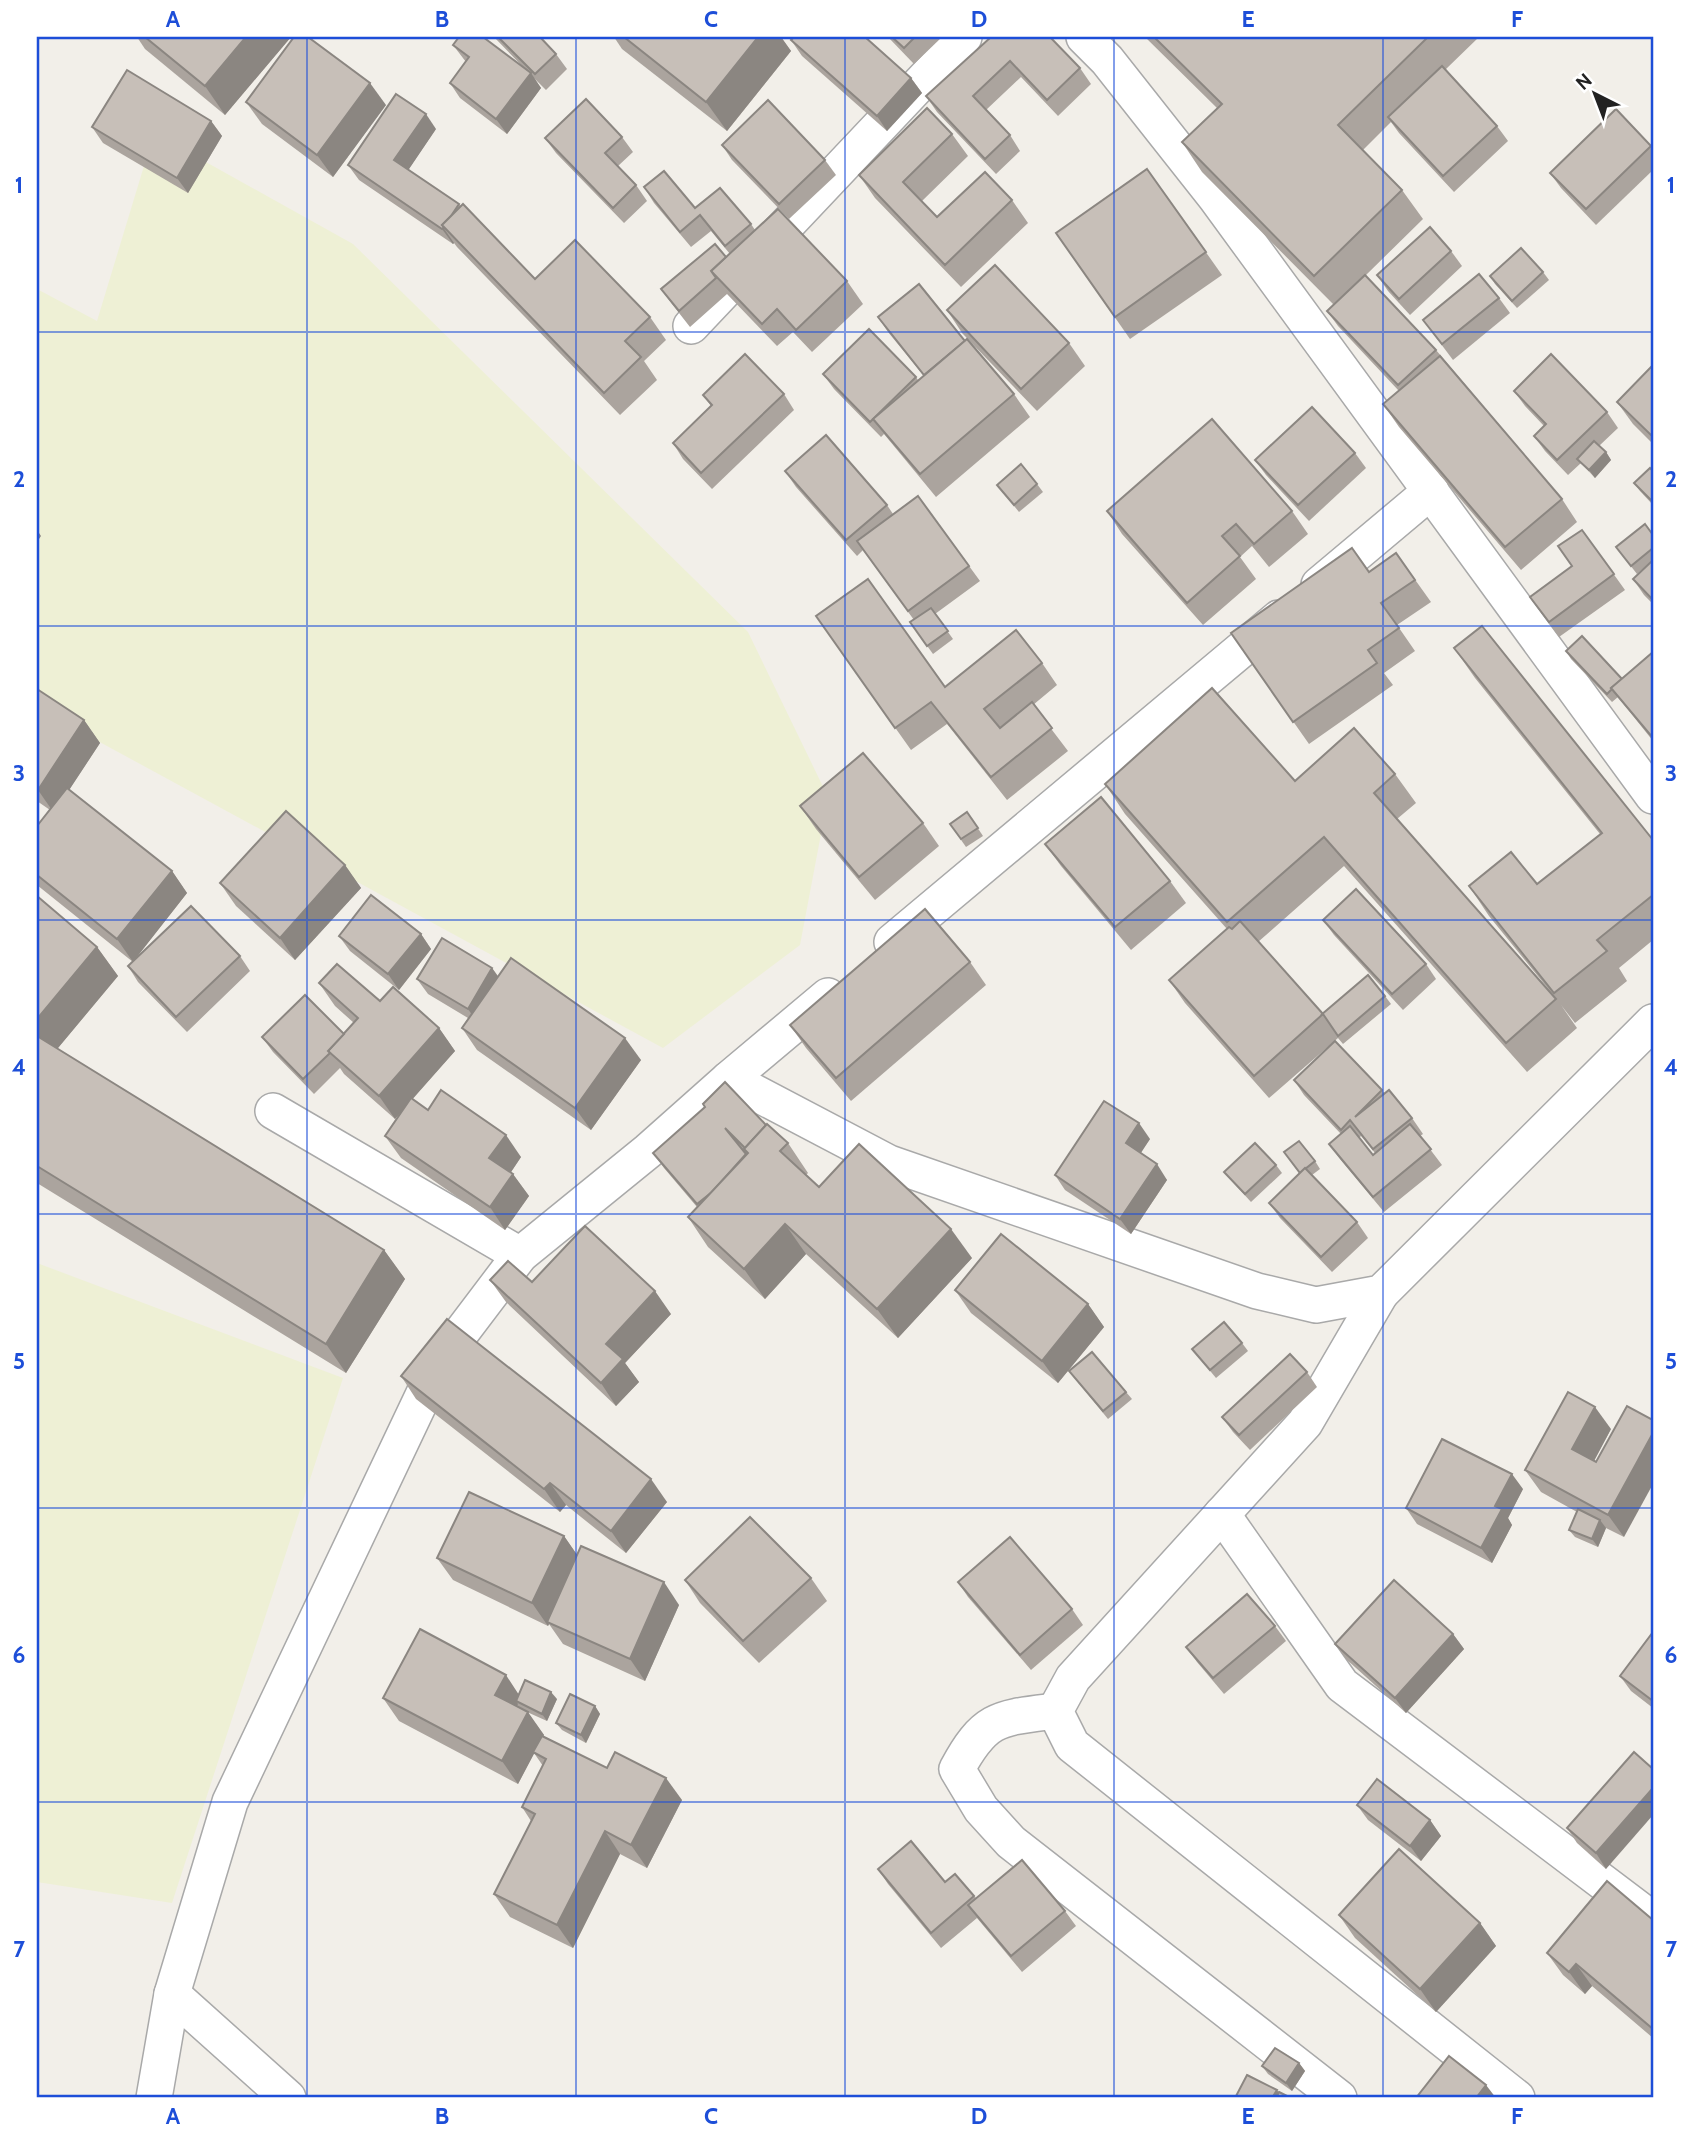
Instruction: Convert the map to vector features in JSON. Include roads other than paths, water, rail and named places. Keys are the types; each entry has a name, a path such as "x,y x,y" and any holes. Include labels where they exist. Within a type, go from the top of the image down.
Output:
{"street":[{"path":"691,326 964,37"},
{"path":"1084,37 1107,60 1216,198 1653,796"},
{"path":"154,2098 172,1994 230,1802 439,1362 520,1255 648,1151 729,1079 1431,491"},
{"path":"1055,1711 1073,1678 1305,1423 1381,1293 1653,1022"},
{"path":"729,1079 889,1163 1257,1291 1316,1305 1381,1293"},
{"path":"273,1111 520,1255"},
{"path":"1222,1514 1342,1685 1649,1907"},
{"path":"1055,1711 1004,1718 973,1739 957,1769 981,1809 1011,1842 1339,2098"},
{"path":"1055,1711 1072,1745 1517,2098"},
{"path":"172,1994 288,2098"}]}
